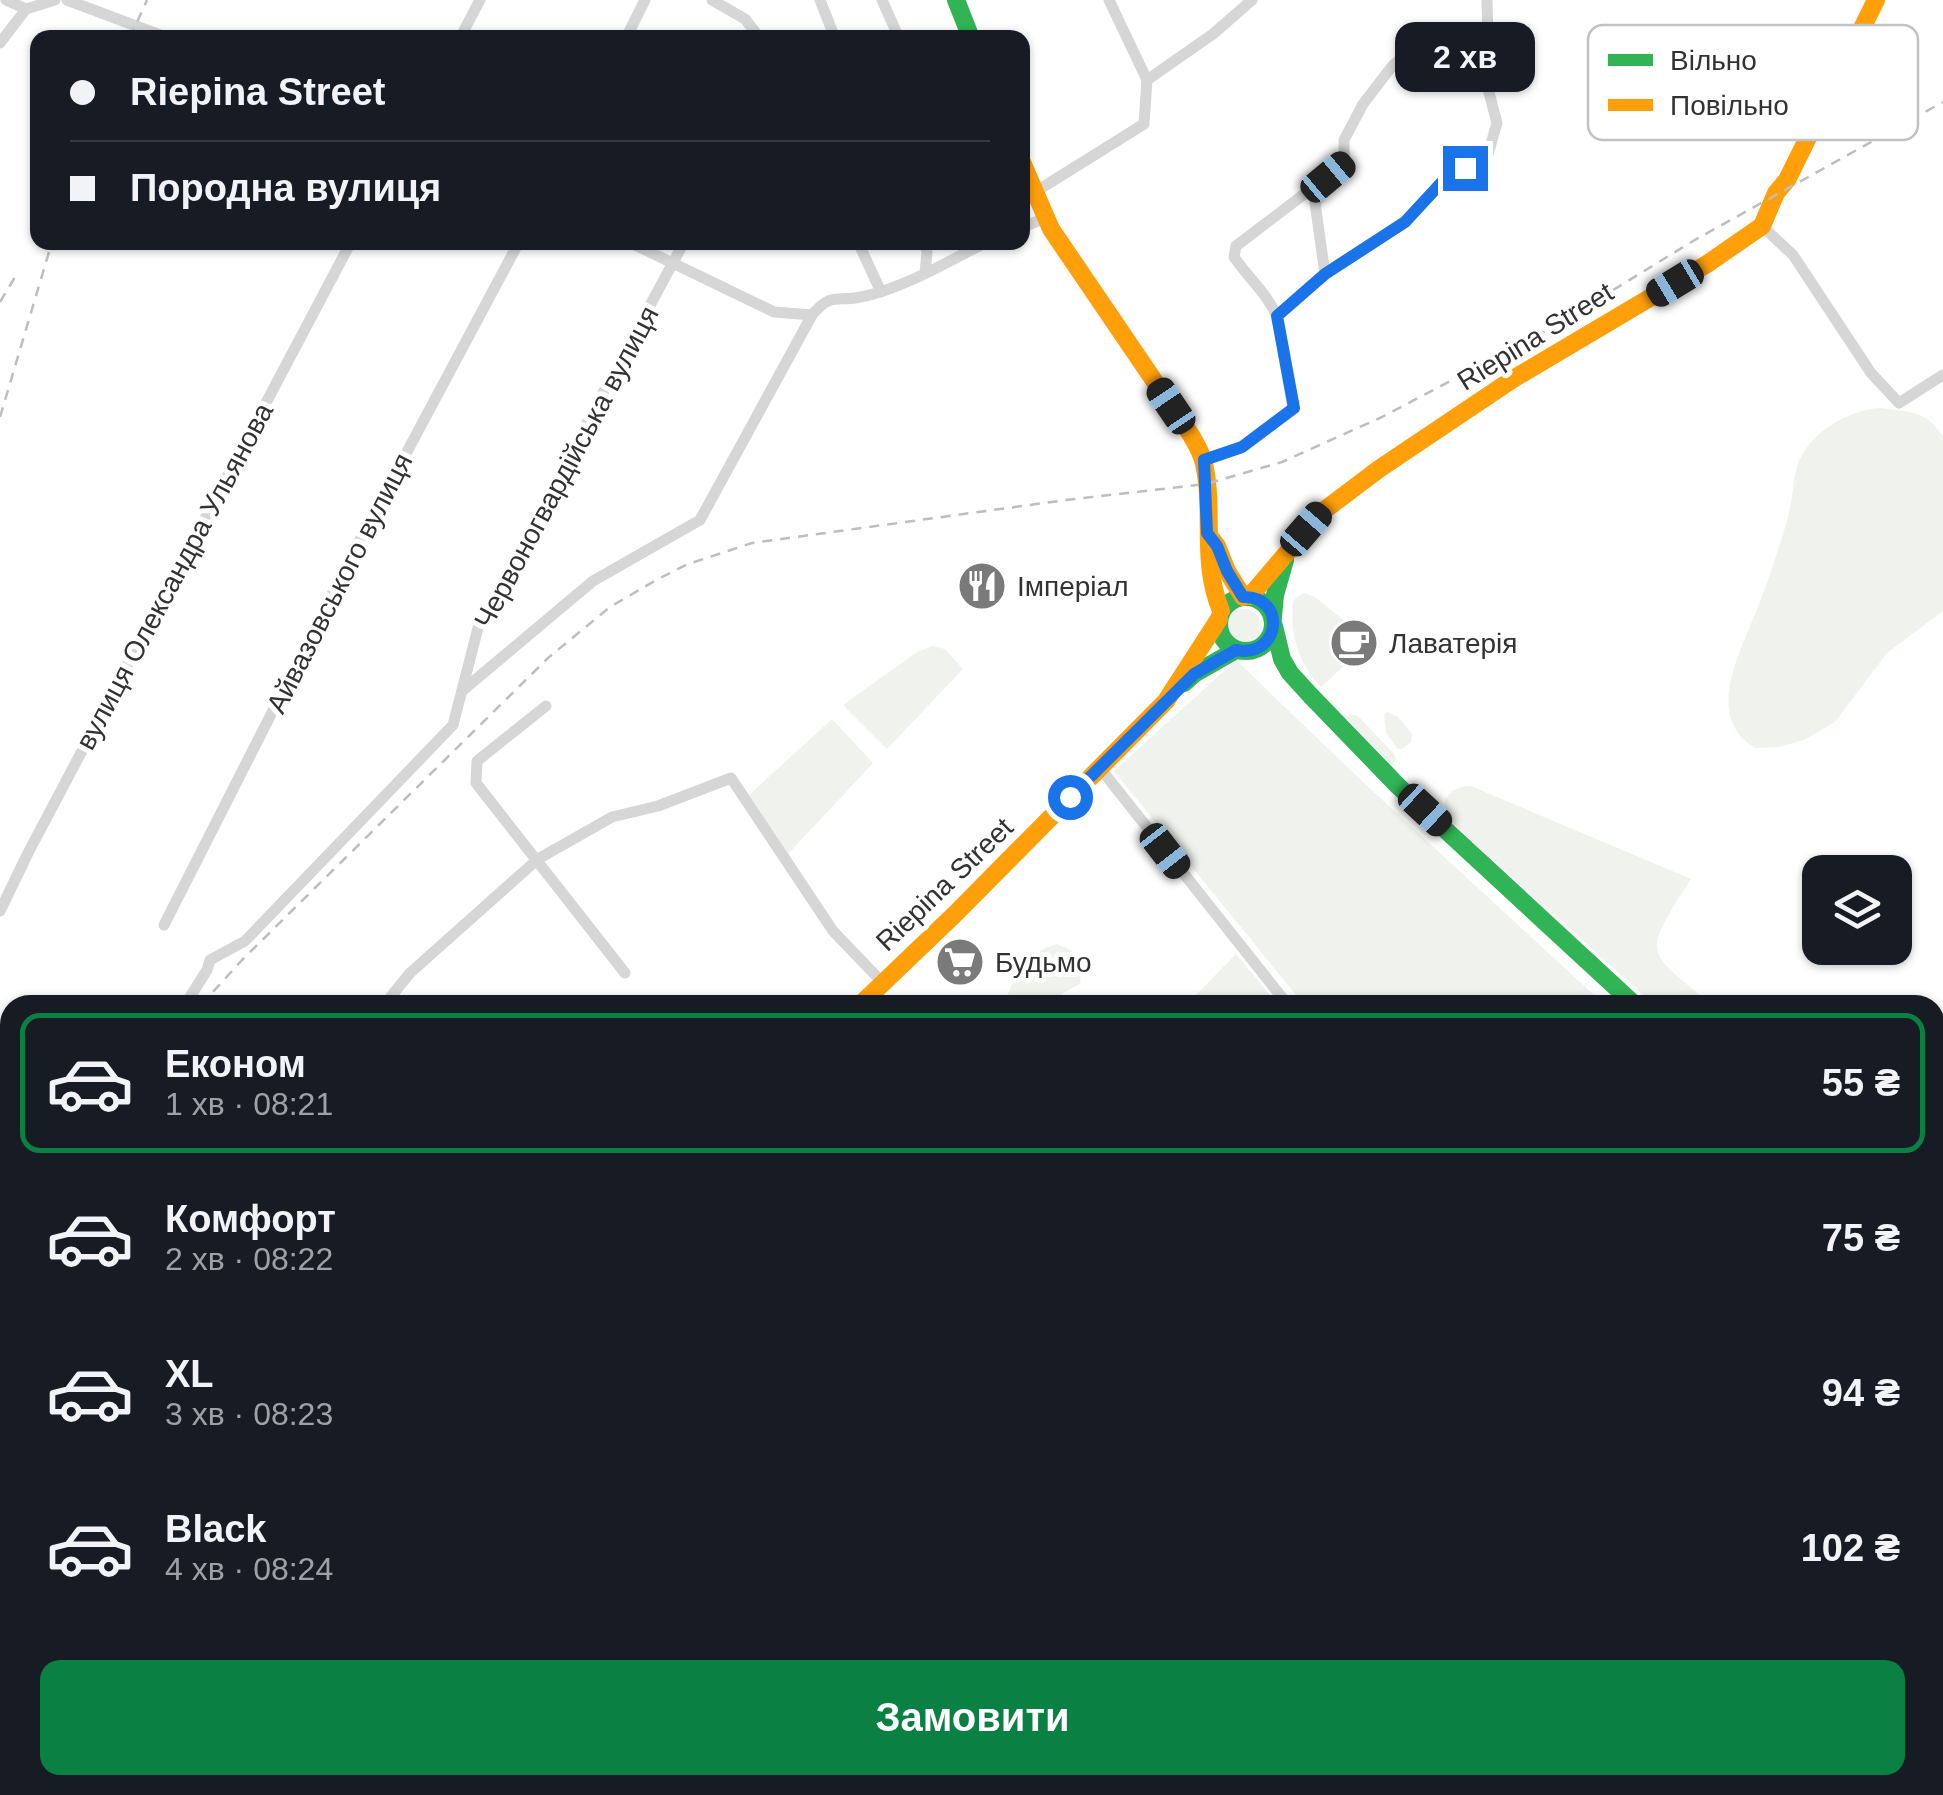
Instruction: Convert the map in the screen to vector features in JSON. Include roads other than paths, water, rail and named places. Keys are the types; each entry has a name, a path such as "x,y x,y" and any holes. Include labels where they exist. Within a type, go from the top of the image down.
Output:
{"street":[{"path":"6,0 26,9"},
{"path":"0,43 26,9 55,0"},
{"path":"67,0 146,30"},
{"path":"464,30 480,0"},
{"path":"630,30 645,0"},
{"path":"712,0 745,19 754,30"},
{"path":"820,0 832,30"},
{"path":"882,0 895,30"},
{"path":"956,0 968,30"},
{"path":"1035,192 1144,124 1147,80 1109,0"},
{"path":"1147,80 1213,34 1252,0"},
{"path":"1277,316 1325,274 1405,222 1442,182 1488,154 1497,123 1484,55 1488,0"},
{"name":"Riepina Street","path":"1864,25 1876,0"},
{"path":"1325,274 1315,203 1344,163 1344,140 1363,104 1393,65 1433,34"},
{"name":"Riepina Street","path":"1246,596 1322,512 1378,469 1513,379 1707,264 1762,226 1807,140"},
{"path":"1204,460 1242,447 1294,408 1277,316 1268,296 1248,278 1234,257 1236,246 1344,163"},
{"path":"1030,180 1051,229 1204,460 1209,576 1220,615 1219,632 1226,643 1290,673 1398,786 1624,995"},
{"path":"1030,225 1046,218"},
{"path":"1762,226 1793,255 1871,374 1899,403 1943,375"},
{"name":"вулиця Олександра Ульянова","path":"0,911 347,250"},
{"name":"Айвазовського вулиця","path":"164,925 354,551 515,250"},
{"path":"644,250 774,312 812,316"},
{"name":"Червоногвардійська вулиця","path":"191,995 210,960 245,941 453,725 479,624 680,250"},
{"path":"862,250 881,292"},
{"path":"925,273 926,250"},
{"path":"462,691 593,581 700,520 821,304 839,297 857,299 881,292 971,250"},
{"path":"1207,533 1246,596 1265,603 1290,673"},
{"path":"1166,701 1194,674 1241,651 1258,649 1269,640 1274,595 1292,546"},
{"path":"1220,615 1228,602 1246,596"},
{"name":"Riepina Street","path":"870,995 1166,701 1220,615"},
{"path":"546,706 476,761 476,784 625,973"},
{"path":"1100,768 1280,995"},
{"path":"392,995 410,973 536,860 612,817 658,806 732,778 833,931 882,982"}],"railway":[{"path":"134,30 147,0"},
{"path":"1918,116 1943,102"},
{"path":"210,995 548,658 610,607 658,579 688,564 752,543 1206,484 1282,462 1382,417 1553,327 1693,241 1875,140"},
{"path":"0,417 50,250"},
{"path":"0,302 15,277"}],"place":[{"name":"Імперіал","path":"982,586"},
{"name":"Лаватерія","path":"1354,643"},
{"name":"Будьмо","path":"960,962"}]}
